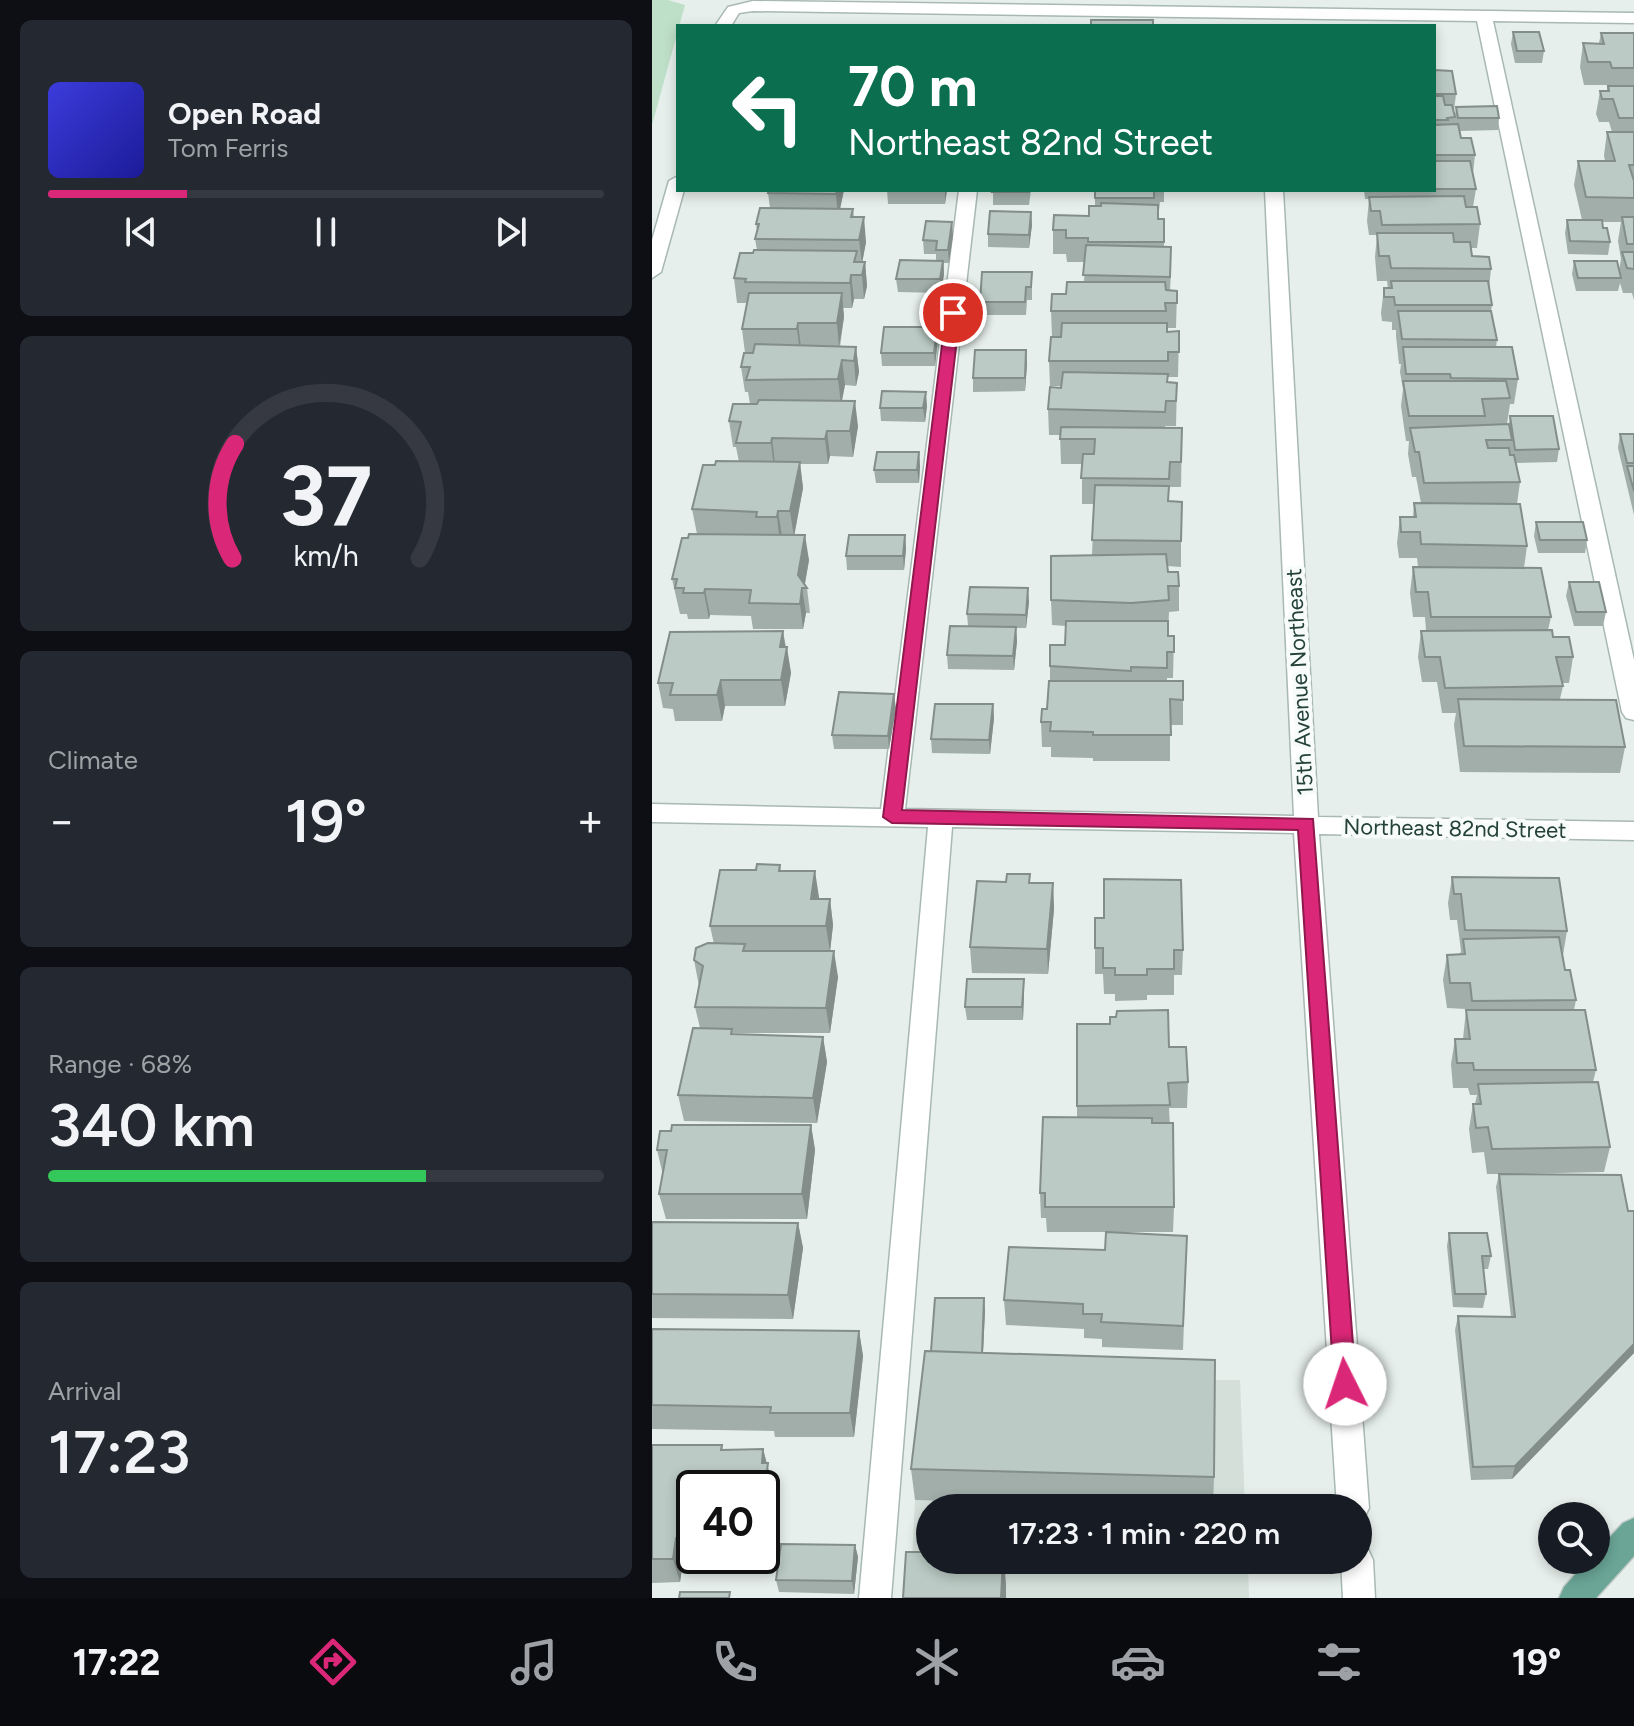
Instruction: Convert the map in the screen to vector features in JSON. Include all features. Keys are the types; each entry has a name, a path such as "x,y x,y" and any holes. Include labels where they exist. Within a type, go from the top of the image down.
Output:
{"main road":[{"path":"1575,1598 1634,1533"}],"street":[{"path":"724,24 726,15 732,10 753,6 1634,18"},
{"path":"988,24 990,9"},
{"path":"1484,16 1634,712"},
{"path":"652,272 676,188"},
{"path":"892,817 968,192"},
{"name":"15th Avenue Northeast","path":"1274,192 1306,824 1352,1494"},
{"name":"Northeast 82nd Street","path":"652,813 1634,831"},
{"path":"875,1598 941,817"},
{"path":"1358,1574 1359,1598"}],"shaded area":[{"path":"928,1380 1240,1380 1244,1494 916,1494 916,1574 1248,1574 1249,1598 910,1598 915,1500"}],"green space":[{"path":"652,0 668,0 685,5 680,24 676,24 676,38 652,125"}],"building":[{"path":"1091,20 1153,20 1153,24 1091,24"},
{"path":"1513,32 1539,32 1544,51 1517,51"},
{"path":"1601,33 1634,33 1634,68 1612,68 1610,62 1588,62 1583,43 1604,44"},
{"path":"1436,70 1452,71 1456,94 1436,94"},
{"path":"1608,86 1634,86 1634,118 1619,118 1613,99 1602,99 1600,91 1609,91"},
{"path":"1436,96 1443,96 1445,105 1452,105 1455,117 1436,120"},
{"path":"1497,106 1499,118 1458,118 1456,107"},
{"path":"1458,124 1461,138 1471,138 1475,155 1436,155 1436,125"},
{"path":"1607,132 1634,132 1634,165 1629,165 1634,181 1634,198 1586,197 1578,161 1615,161"},
{"path":"1436,161 1470,161 1476,189 1436,189"},
{"path":"768,192 836,192 836,194"},
{"path":"1095,192 1154,192 1154,198 1095,198"},
{"path":"1464,196 1466,207 1477,207 1480,224 1382,225 1380,211 1371,211 1369,197"},
{"path":"1101,203 1158,205 1158,219 1164,219 1164,242 1088,242 1088,238 1066,238 1066,230 1053,230 1054,215 1089,216 1089,206 1101,206"},
{"path":"760,208 853,209 851,217 864,217 859,240 755,239"},
{"path":"990,211 1031,212 1029,235 988,234"},
{"path":"1622,217 1634,217 1634,244 1627,244"},
{"path":"1567,220 1602,220 1610,242 1570,241"},
{"path":"926,221 952,222 948,250 936,250 937,241 923,240"},
{"path":"1377,233 1453,233 1454,242 1470,242 1472,256 1489,257 1491,269 1391,268 1389,256 1379,256"},
{"path":"1086,245 1171,247 1170,277 1083,275"},
{"path":"754,250 857,251 854,262 865,262 862,275 851,275 850,283 745,282 746,279 734,278 740,253 753,253"},
{"path":"1622,252 1634,252 1634,269 1627,268"},
{"path":"900,260 943,261 940,279 896,279"},
{"path":"1574,261 1617,261 1621,278 1578,278"},
{"path":"982,272 1032,272 1031,287 1026,287 1025,302 980,302"},
{"path":"1391,281 1488,281 1492,305 1395,305 1394,297 1384,297 1384,288 1392,288"},
{"path":"1067,282 1165,282 1166,290 1177,291 1177,303 1165,303 1166,311 1051,311 1052,294 1066,294"},
{"path":"749,293 842,293 837,323 798,323 797,329 742,329"},
{"path":"1398,311 1491,311 1497,340 1402,339"},
{"path":"1062,323 1167,323 1167,332 1179,331 1179,352 1168,352 1168,361 1049,361 1051,337 1061,337"},
{"path":"884,327 937,327 934,353 881,353"},
{"path":"755,344 856,347 854,361 842,360 838,379 746,380 750,367 741,367 744,353 753,353"},
{"path":"1403,347 1512,347 1518,379 1406,374"},
{"path":"975,350 1026,350 1025,378 973,378"},
{"path":"1063,372 1168,374 1167,382 1177,383 1176,401 1166,401 1165,412 1048,409 1050,387 1061,388"},
{"path":"1403,381 1506,381 1510,398 1482,399 1485,416 1409,416"},
{"path":"882,391 926,392 923,408 880,408"},
{"path":"759,400 855,401 850,431 827,431 825,439 772,438 771,443 736,443 741,422 729,421 733,404 757,404"},
{"path":"1510,416 1553,416 1559,449 1515,450"},
{"path":"1509,424 1512,440 1486,440 1488,448 1509,448 1510,455 1514,455 1520,482 1424,483 1419,452 1415,452 1410,428"},
{"path":"1061,427 1182,428 1181,462 1170,462 1169,479 1081,478 1083,454 1094,454 1095,439 1060,439"},
{"path":"1620,434 1634,434 1634,463 1627,463"},
{"path":"877,452 919,452 917,470 874,470"},
{"path":"716,461 800,462 790,511 778,511 777,517 756,517 757,512 692,509 703,465 715,465"},
{"path":"1627,466 1634,466 1634,491"},
{"path":"1095,485 1169,486 1168,501 1182,502 1181,541 1092,540"},
{"path":"1414,503 1520,504 1527,546 1421,544 1420,532 1401,532 1400,517 1416,517"},
{"path":"1536,522 1583,522 1587,540 1540,540"},
{"path":"689,534 805,535 798,575 807,588 802,588 800,604 749,603 751,590 705,589 704,593 683,593 684,588 675,588 677,579 672,579 682,538 688,538"},
{"path":"849,535 905,535 903,556 846,556"},
{"path":"1166,554 1168,572 1178,572 1179,586 1168,586 1169,600 1131,603 1051,600 1051,556"},
{"path":"1413,567 1541,568 1551,617 1431,617 1428,592 1416,592"},
{"path":"1569,582 1599,582 1606,612 1576,612"},
{"path":"970,587 1028,588 1026,615 967,614"},
{"path":"1066,621 1168,621 1168,636 1174,636 1174,652 1167,652 1167,668 1131,667 1131,671 1050,666 1050,645 1065,645"},
{"path":"950,626 1016,627 1013,656 947,655"},
{"path":"1552,630 1553,637 1569,637 1573,657 1556,657 1563,686 1445,688 1440,657 1425,657 1421,631"},
{"path":"783,631 780,647 787,647 781,680 721,680 717,695 670,695 673,683 658,683 670,632"},
{"path":"1049,681 1183,681 1183,700 1170,699 1171,735 1093,735 1093,732 1050,731 1051,722 1041,722 1042,709 1047,709"},
{"path":"839,692 894,694 888,736 832,735"},
{"path":"1458,699 1616,700 1625,747 1464,746"},
{"path":"935,704 993,704 989,740 931,739"},
{"path":"757,864 780,865 779,871 815,871 811,899 830,899 826,926 710,926 720,870 756,870"},
{"path":"1007,874 1030,874 1029,883 1053,883 1047,949 970,947 977,881 1006,882"},
{"path":"1452,877 1559,878 1567,931 1465,930 1461,894 1454,894"},
{"path":"1104,879 1181,880 1183,950 1174,950 1174,969 1147,969 1147,975 1115,975 1115,968 1103,968 1103,948 1095,948 1095,918 1104,918"},
{"path":"1559,937 1565,970 1570,970 1576,1000 1472,1001 1470,983 1450,983 1447,955 1465,954 1463,939"},
{"path":"708,943 745,944 743,951 834,951 826,1008 695,1007 703,966 694,960 696,948"},
{"path":"967,979 1024,979 1022,1007 965,1007"},
{"path":"1168,1010 1169,1047 1186,1047 1188,1082 1168,1083 1170,1105 1077,1106 1077,1024 1110,1024 1110,1017 1116,1017 1117,1011"},
{"path":"1466,1010 1585,1010 1596,1070 1474,1070 1473,1063 1457,1063 1455,1039 1470,1039"},
{"path":"693,1028 732,1029 731,1034 823,1037 813,1098 678,1095"},
{"path":"1598,1082 1610,1147 1492,1149 1488,1127 1476,1128 1473,1104 1481,1104 1478,1084"},
{"path":"1043,1117 1152,1118 1152,1123 1173,1123 1174,1207 1045,1207 1045,1193 1040,1193"},
{"path":"672,1125 811,1125 802,1194 659,1194 667,1150 657,1150 660,1131 671,1131"},
{"path":"1499,1174 1621,1175 1628,1211 1634,1211 1634,1344 1515,1466 1473,1467 1458,1316 1515,1317"},
{"path":"652,1222 798,1223 788,1295 652,1294"},
{"path":"1106,1232 1187,1236 1183,1326 1101,1322 1102,1314 1083,1314 1083,1304 1004,1300 1009,1247 1105,1250"},
{"path":"1449,1233 1487,1233 1491,1256 1482,1256 1486,1294 1455,1294"},
{"path":"935,1298 984,1298 982,1353 931,1351"},
{"path":"652,1329 859,1331 850,1413 770,1413 771,1407 652,1405"},
{"path":"925,1351 1215,1360 1214,1477 911,1469"},
{"path":"652,1445 722,1445 721,1450 763,1449 762,1463 768,1463 767,1470 676,1470 673,1559 652,1559"},
{"path":"781,1544 855,1545 852,1581 776,1580 777,1574 780,1574"},
{"path":"906,1552 916,1552 916,1574 1002,1574 1001,1598 903,1598"},
{"path":"680,1592 730,1592 729,1598 679,1598"}],"route":[{"path":"953,313 892,817 1306,824 1345,1384"}]}
